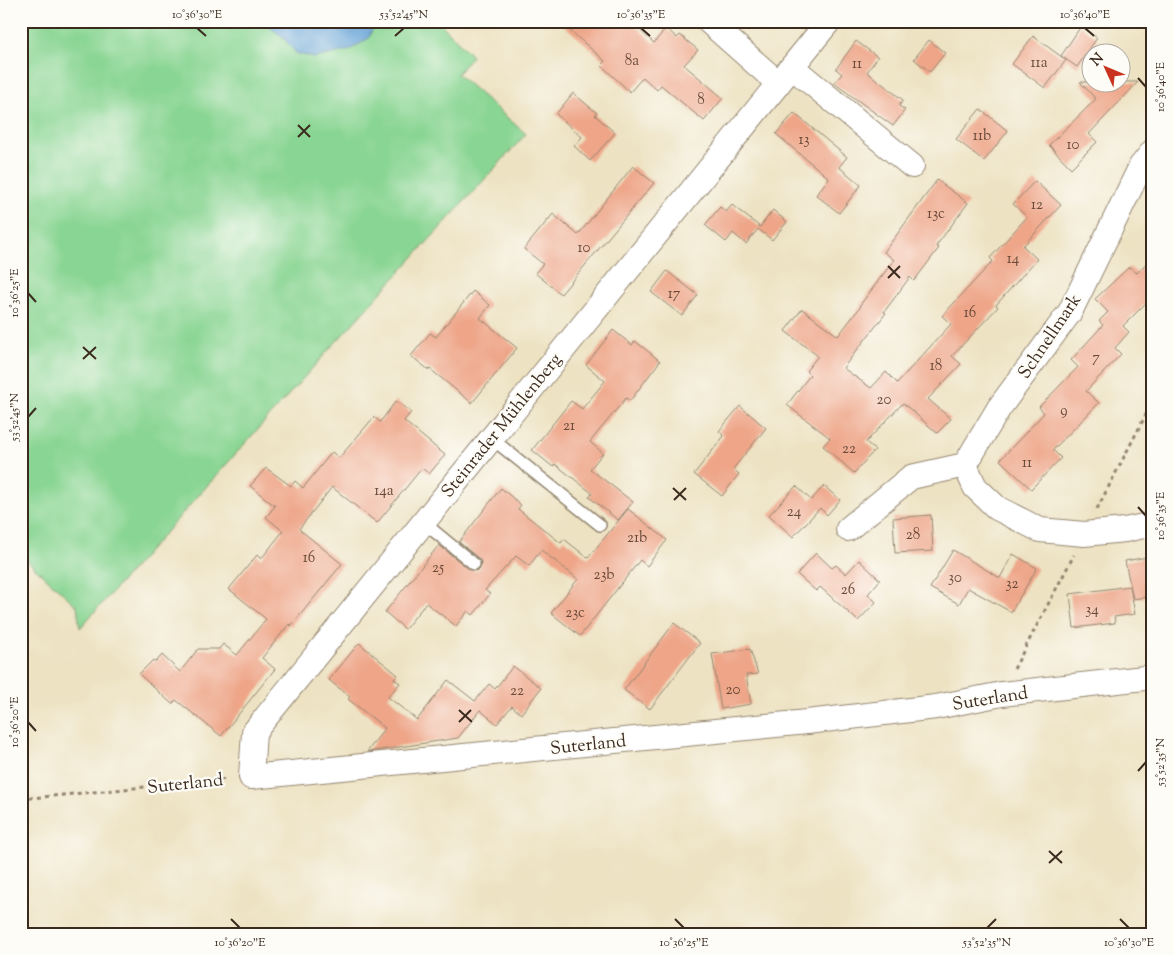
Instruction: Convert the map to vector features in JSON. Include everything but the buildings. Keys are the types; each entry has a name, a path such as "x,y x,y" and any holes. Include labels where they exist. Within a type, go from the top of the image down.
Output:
{"street":[{"path":"708,21 912,166"},
{"name":"Steinrader Mühlenberg","path":"251,777 254,732 829,21"},
{"name":"Schnellmark","path":"966,465 999,408 1070,312 1141,166 1153,151"},
{"path":"848,530 911,477 966,465 975,487 997,508 1040,530 1084,534 1125,530 1153,524"},
{"name":"Suterland","path":"251,777 807,722 936,707 1002,694 1153,678"}],"lane":[{"path":"491,438 600,525"},
{"path":"423,522 474,564"}],"path":[{"name":"Suterland","path":"21,799 251,777"}],"green space":[{"path":"21,21 438,21 472,56 457,74 526,134 325,354 80,628 77,606 21,555"}],"water":[{"path":"261,21 375,21 369,38 350,50 314,58 296,53 282,36"}]}
